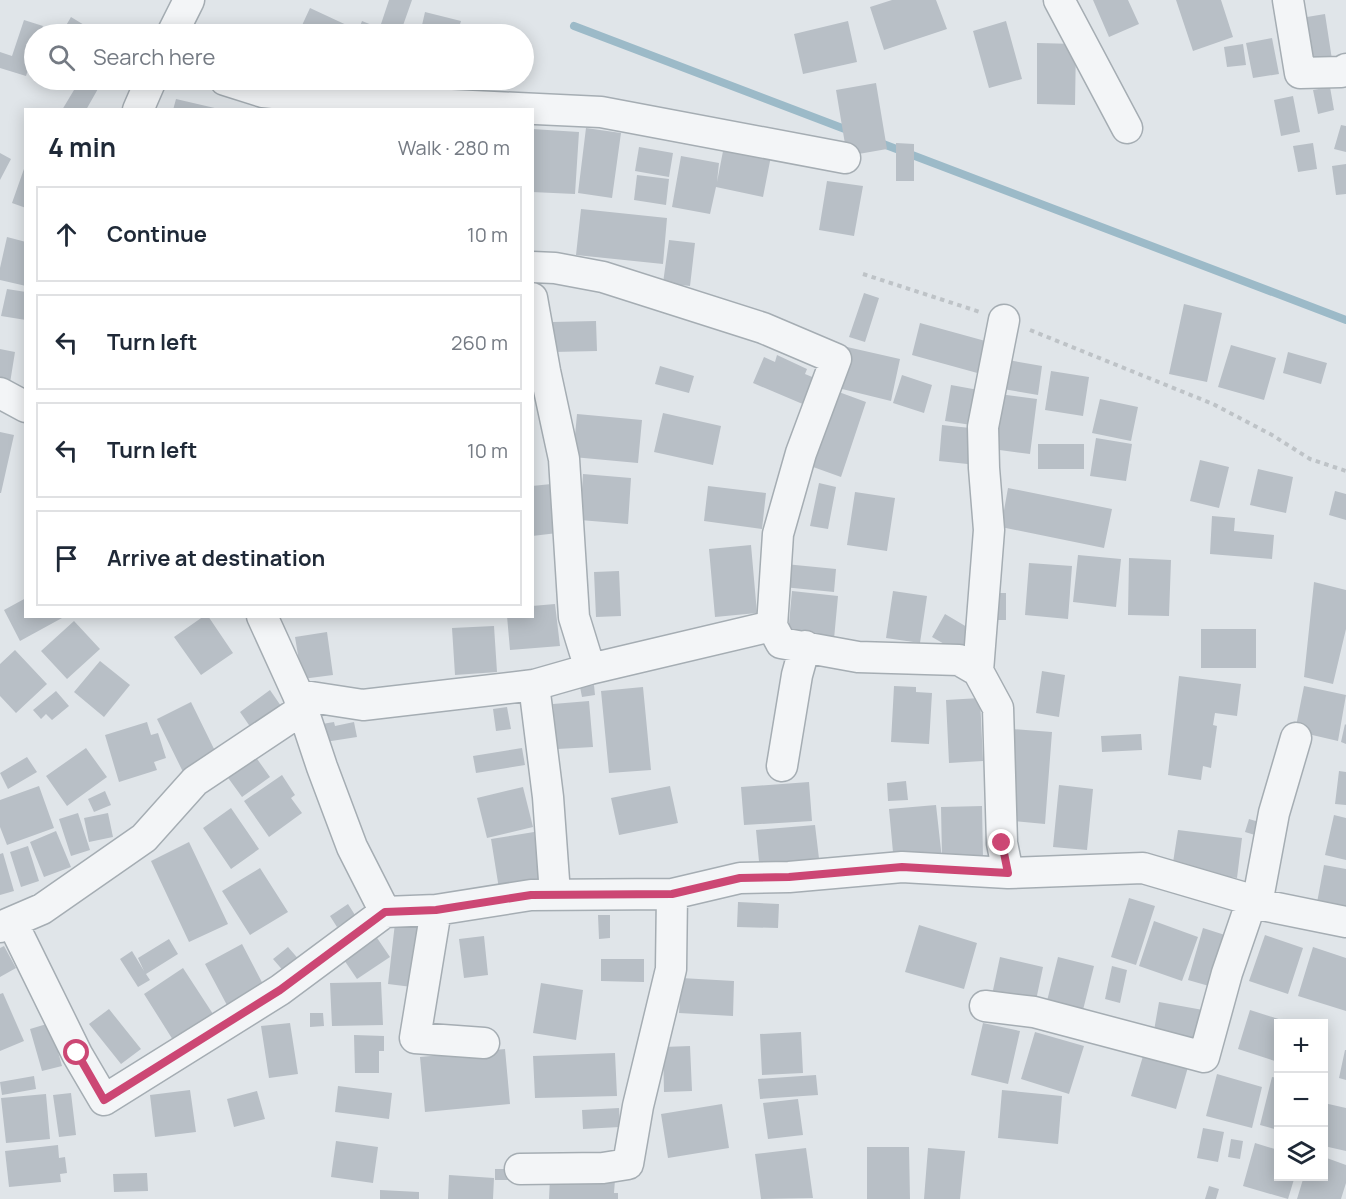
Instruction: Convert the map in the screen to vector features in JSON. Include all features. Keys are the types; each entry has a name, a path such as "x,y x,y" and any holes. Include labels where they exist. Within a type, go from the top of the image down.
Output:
{"street":[{"path":"177,24 189,0"},
{"path":"1059,0 1127,128"},
{"path":"1288,0 1299,73 1341,72 1346,69"},
{"path":"139,108 147,90"},
{"path":"257,90 345,100 516,108"},
{"path":"534,109 601,112 845,158"},
{"path":"534,267 555,268 603,277 763,328 836,359 801,453 778,534 772,626 781,643 858,657 959,660 978,671 998,708 1002,843 1008,873"},
{"path":"534,309 564,459 574,617 590,669"},
{"path":"978,671 989,530 983,427 1004,320"},
{"path":"0,393 24,406"},
{"path":"263,618 300,702 352,847 385,912"},
{"path":"772,626 590,669 534,685 363,705 300,702 195,781 144,838 42,909 8,929 104,1100 280,990 385,912 436,910 531,895 672,894 740,878 789,877 902,867 1008,873 1143,868 1254,902 1346,922"},
{"path":"782,766 796,675 805,646"},
{"path":"534,685 548,797 555,894"},
{"path":"985,1006 1034,1012 1204,1057 1227,973 1254,902 1274,813 1296,738"},
{"path":"520,1169 603,1168 628,1164 638,1106 671,969 672,894"},
{"path":"436,910 415,1038 484,1043"}],"path":[{"path":"863,274 1004,320 1213,404 1272,435 1310,459 1346,471"}],"building":[{"path":"389,0 412,0 404,24 381,24"},
{"path":"892,0 936,0 947,29 884,50 870,7"},
{"path":"1093,0 1128,0 1139,24 1109,37"},
{"path":"1176,0 1221,0 1233,37 1193,51"},
{"path":"310,8 344,24 303,24"},
{"path":"425,12 461,21 460,24 422,24"},
{"path":"1325,14 1333,66 1309,70 1301,18"},
{"path":"71,17 83,24 67,24"},
{"path":"24,20 37,24 24,24 24,75 0,68 0,52 12,56"},
{"path":"848,21 857,62 803,74 794,34"},
{"path":"1006,21 1022,79 989,88 973,31"},
{"path":"1272,38 1279,74 1253,78 1246,43"},
{"path":"1037,43 1076,44 1075,105 1037,104"},
{"path":"1243,44 1246,65 1227,67 1224,47"},
{"path":"876,83 887,149 847,156 836,90"},
{"path":"1330,87 1334,110 1318,114 1313,90"},
{"path":"74,90 97,90 87,108 63,108"},
{"path":"362,90 376,90 374,95"},
{"path":"410,90 443,90 441,99"},
{"path":"1293,96 1300,132 1281,136 1274,100"},
{"path":"176,99 215,108 174,108"},
{"path":"1341,125 1346,126 1346,152 1334,149"},
{"path":"586,128 621,133 612,198 578,193"},
{"path":"534,129 579,132 575,194 534,192"},
{"path":"896,143 914,144 914,181 896,181"},
{"path":"1313,143 1317,169 1298,172 1293,146"},
{"path":"724,146 771,156 763,197 716,187 710,214 672,207 681,156 719,163 717,182"},
{"path":"639,147 673,153 669,177 635,171"},
{"path":"0,153 11,159 0,180"},
{"path":"1346,164 1346,194 1336,195 1332,166"},
{"path":"24,169 24,207 12,203"},
{"path":"637,175 669,179 666,205 634,200"},
{"path":"827,181 863,186 854,236 819,230"},
{"path":"581,209 667,218 663,264 576,255"},
{"path":"7,237 24,241 24,286 0,280 0,268"},
{"path":"669,240 695,243 690,286 663,283"},
{"path":"7,289 24,292 24,320 1,316"},
{"path":"864,293 879,298 865,342 849,337"},
{"path":"1184,304 1222,313 1207,382 1169,374"},
{"path":"596,321 597,351 553,352 552,322"},
{"path":"920,323 989,342 981,374 912,355"},
{"path":"1231,345 1276,358 1264,400 1218,387"},
{"path":"847,347 900,359 891,401 838,388"},
{"path":"0,349 15,352 10,383 0,381"},
{"path":"1288,352 1327,363 1321,384 1283,373"},
{"path":"777,355 807,369 805,374 817,379 805,405 753,383 764,357 775,362"},
{"path":"1002,359 1042,366 1038,395 997,388"},
{"path":"660,366 694,376 689,393 655,384"},
{"path":"1051,371 1089,377 1083,416 1045,410"},
{"path":"902,375 932,385 924,413 893,403"},
{"path":"951,385 984,391 978,426 945,421"},
{"path":"828,388 866,402 841,477 802,463"},
{"path":"999,394 1037,399 1030,454 992,449"},
{"path":"1100,399 1138,407 1131,441 1092,433"},
{"path":"663,413 721,426 713,465 654,452"},
{"path":"577,414 642,420 638,463 573,457"},
{"path":"942,425 980,429 977,465 939,461"},
{"path":"0,432 14,435 1,493 0,493"},
{"path":"1096,438 1132,444 1126,481 1090,476"},
{"path":"1038,444 1084,444 1084,469 1038,469"},
{"path":"1200,460 1229,467 1219,508 1190,501"},
{"path":"1258,469 1293,477 1286,513 1250,505"},
{"path":"583,474 631,478 628,524 580,520"},
{"path":"561,483 566,532 534,536 534,486"},
{"path":"819,483 836,487 828,529 810,526"},
{"path":"708,486 766,493 762,529 704,521"},
{"path":"1008,488 1112,509 1104,548 1001,527"},
{"path":"1335,491 1346,494 1346,520 1329,515"},
{"path":"855,492 895,498 887,551 847,545"},
{"path":"1212,516 1235,518 1234,531 1274,535 1272,559 1210,554"},
{"path":"751,545 757,613 715,617 709,549"},
{"path":"1078,555 1121,559 1116,607 1073,602"},
{"path":"1129,558 1171,560 1169,616 1128,615"},
{"path":"1029,563 1072,566 1068,619 1025,615"},
{"path":"785,564 836,569 834,592 783,587"},
{"path":"619,571 621,616 596,617 594,572"},
{"path":"1314,582 1346,590 1346,629 1333,684 1304,677"},
{"path":"792,591 838,596 834,639 788,635"},
{"path":"893,591 927,596 920,643 886,638"},
{"path":"991,593 1006,593 1006,620 992,620"},
{"path":"24,599 24,618 62,618 20,641 4,610"},
{"path":"555,604 560,646 510,650 507,618 534,618 534,606"},
{"path":"945,614 972,630 960,653 932,637"},
{"path":"201,618 209,618 233,653 201,675 174,637"},
{"path":"74,621 100,649 67,679 41,651"},
{"path":"494,626 497,672 455,675 452,628"},
{"path":"1201,629 1256,629 1256,668 1201,668"},
{"path":"327,632 333,675 302,679 295,637"},
{"path":"15,650 47,684 16,713 0,696 0,664"},
{"path":"100,661 130,685 104,717 74,692"},
{"path":"1042,671 1065,675 1059,717 1036,713"},
{"path":"1179,676 1241,684 1237,716 1215,713 1213,725 1217,726 1211,768 1203,766 1201,780 1168,775"},
{"path":"594,685 595,695 582,697 580,687"},
{"path":"894,686 916,687 916,692 932,693 929,744 891,742"},
{"path":"1304,686 1346,695 1338,741 1295,731"},
{"path":"643,687 651,770 609,773 601,691"},
{"path":"270,690 281,706 251,728 240,712"},
{"path":"56,691 69,706 52,720 46,714 41,719 33,710"},
{"path":"980,698 983,761 949,763 946,700"},
{"path":"589,701 593,747 557,749 553,704"},
{"path":"191,702 217,755 183,772 157,719"},
{"path":"507,707 511,729 496,731 493,709"},
{"path":"147,722 151,735 158,733 166,758 154,762 157,770 119,782 105,735"},
{"path":"334,722 335,726 354,722 357,737 325,742 322,724"},
{"path":"1346,725 1346,744 1341,742"},
{"path":"1011,729 1052,732 1045,824 1004,820"},
{"path":"1141,734 1142,750 1102,752 1101,736"},
{"path":"86,748 107,777 67,806 46,776"},
{"path":"522,748 525,765 476,773 473,756"},
{"path":"255,756 270,777 242,797 226,775"},
{"path":"27,757 37,772 8,789 0,773"},
{"path":"1339,771 1346,772 1346,805 1335,804"},
{"path":"282,775 295,795 291,798 302,813 269,837 244,801"},
{"path":"906,781 908,800 888,801 887,783"},
{"path":"809,782 812,821 744,825 741,787"},
{"path":"1059,785 1093,789 1087,850 1053,847"},
{"path":"39,786 54,828 7,845 0,827 0,800"},
{"path":"670,786 678,823 619,835 611,798"},
{"path":"523,787 533,827 487,838 477,798"},
{"path":"105,791 111,805 94,812 88,799"},
{"path":"936,805 942,859 894,863 889,809"},
{"path":"982,806 983,858 942,858 941,807"},
{"path":"231,808 259,849 231,869 203,828"},
{"path":"78,813 90,850 71,856 59,819"},
{"path":"108,813 113,837 89,842 84,818"},
{"path":"1334,815 1346,818 1346,860 1325,855"},
{"path":"1249,819 1259,822 1255,835 1245,832"},
{"path":"815,825 820,867 760,872 756,830"},
{"path":"1178,830 1242,838 1237,878 1172,869"},
{"path":"56,831 71,867 44,877 30,842"},
{"path":"534,832 543,889 500,895 491,839"},
{"path":"189,842 228,924 189,942 151,861"},
{"path":"28,846 39,881 21,887 10,852"},
{"path":"3,853 14,891 0,895 0,854"},
{"path":"1324,865 1346,869 1346,913 1316,908"},
{"path":"260,868 288,912 250,935 222,891"},
{"path":"1129,898 1155,906 1136,965 1111,957"},
{"path":"738,902 779,904 778,928 737,927"},
{"path":"348,904 355,915 337,927 330,916"},
{"path":"598,915 610,915 610,938 599,939"},
{"path":"1154,921 1198,937 1182,981 1139,966"},
{"path":"395,923 419,926 412,987 388,984"},
{"path":"919,925 977,943 964,989 905,972"},
{"path":"1203,928 1225,935 1209,986 1188,980"},
{"path":"373,932 390,957 357,979 340,954"},
{"path":"1265,935 1303,948 1288,994 1249,981"},
{"path":"484,936 488,975 464,978 459,939"},
{"path":"169,939 178,954 146,974 150,980 138,987 120,959 132,951 144,971 138,958"},
{"path":"242,944 265,988 228,1007 205,964"},
{"path":"4,946 16,968 0,977 0,948"},
{"path":"288,947 301,962 286,974 273,959"},
{"path":"1313,947 1346,958 1346,1011 1298,996"},
{"path":"1000,957 1043,967 1035,1005 992,995"},
{"path":"1058,957 1094,966 1082,1014 1046,1005"},
{"path":"601,959 644,959 644,982 601,981"},
{"path":"1112,966 1127,970 1120,1003 1105,999"},
{"path":"183,968 213,1014 173,1040 144,994"},
{"path":"681,978 734,981 733,1016 679,1013"},
{"path":"381,982 383,1025 332,1026 330,983"},
{"path":"541,983 583,990 576,1040 533,1033"},
{"path":"3,993 24,1041 0,1051 0,994"},
{"path":"1159,1002 1203,1010 1196,1051 1152,1042"},
{"path":"109,1009 141,1049 121,1064 89,1024"},
{"path":"1250,1010 1278,1019 1274,1019 1274,1061 1238,1049"},
{"path":"310,1013 323,1013 324,1026 310,1027"},
{"path":"50,1023 62,1066 42,1071 30,1029"},
{"path":"290,1023 298,1074 269,1078 261,1026"},
{"path":"983,1023 1020,1031 1008,1084 971,1075"},
{"path":"801,1032 803,1073 762,1075 760,1034"},
{"path":"1035,1032 1084,1046 1069,1094 1021,1079"},
{"path":"354,1035 384,1036 384,1051 379,1051 379,1073 355,1073"},
{"path":"690,1046 692,1091 664,1092 663,1047"},
{"path":"1146,1046 1190,1060 1176,1109 1131,1096"},
{"path":"505,1049 510,1104 425,1112 420,1057"},
{"path":"1346,1050 1346,1080 1339,1078"},
{"path":"615,1053 617,1096 535,1098 533,1056"},
{"path":"1217,1074 1262,1087 1252,1128 1206,1116"},
{"path":"816,1075 818,1095 760,1099 758,1079"},
{"path":"34,1076 36,1089 2,1095 0,1082"},
{"path":"1272,1077 1274,1077 1274,1129 1260,1125"},
{"path":"338,1086 392,1093 389,1119 335,1112"},
{"path":"190,1090 196,1132 155,1137 150,1095"},
{"path":"1002,1090 1062,1096 1058,1144 998,1138"},
{"path":"257,1091 265,1119 234,1127 227,1099"},
{"path":"71,1093 76,1135 59,1137 53,1095"},
{"path":"46,1094 50,1139 6,1143 1,1098"},
{"path":"798,1099 803,1135 768,1139 763,1103"},
{"path":"722,1104 729,1148 668,1158 661,1114"},
{"path":"1328,1104 1346,1108 1346,1151 1328,1147"},
{"path":"619,1108 620,1127 583,1129 582,1110"},
{"path":"1203,1128 1224,1132 1218,1162 1197,1158"},
{"path":"1231,1139 1243,1141 1240,1159 1228,1157"},
{"path":"336,1141 378,1147 373,1183 331,1177"},
{"path":"1255,1143 1274,1149 1274,1181 1293,1181 1288,1199 1243,1186"},
{"path":"58,1145 59,1158 65,1157 67,1173 60,1174 61,1182 9,1187 5,1151"},
{"path":"867,1147 909,1147 910,1199 867,1199"},
{"path":"806,1148 813,1198 761,1199 755,1154"},
{"path":"928,1148 965,1151 960,1199 924,1199"},
{"path":"1328,1158 1346,1165 1346,1183 1341,1199 1297,1199 1302,1181 1328,1181"},
{"path":"495,1169 510,1169 510,1180 495,1180"},
{"path":"147,1173 148,1191 114,1192 113,1174"},
{"path":"449,1175 494,1178 493,1199 448,1199"},
{"path":"550,1178 615,1180 614,1193 618,1193 618,1199 549,1199"},
{"path":"1209,1186 1219,1189 1216,1199 1205,1199"},
{"path":"380,1190 419,1192 419,1199 380,1199"}],"waterway":[{"path":"574,26 850,131"},
{"path":"878,142 1346,320"}],"route":[{"path":"77,1053 104,1100 280,990 385,912 436,910 531,895 672,894 740,878 789,877 902,867 1008,873 1002,843"}]}
